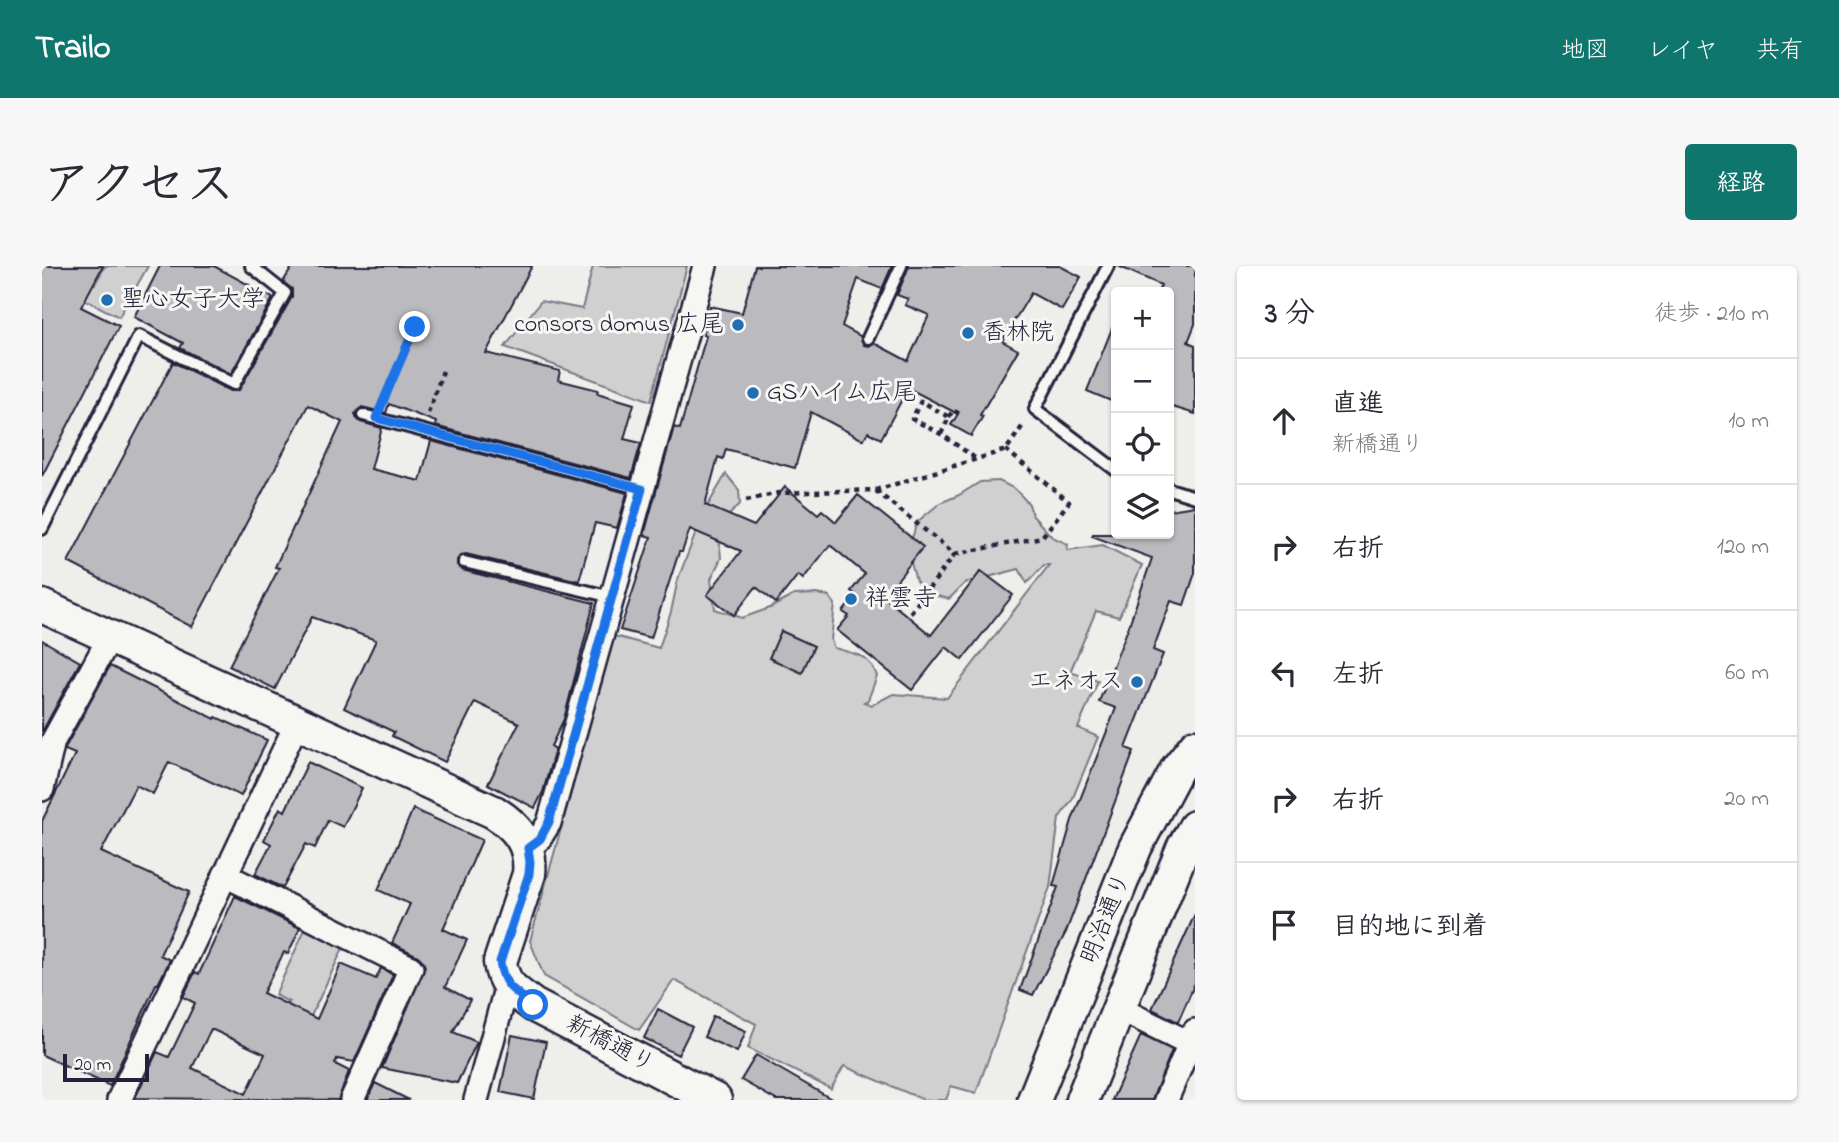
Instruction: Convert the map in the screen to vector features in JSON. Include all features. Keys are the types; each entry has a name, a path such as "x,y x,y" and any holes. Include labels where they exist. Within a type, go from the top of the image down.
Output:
{"street":[{"path":"528,848 540,839 549,822 705,266"},
{"path":"42,606 494,812 514,827 528,848 529,874 500,962 507,985 476,1100"},
{"path":"42,789 53,741 110,637"},
{"path":"118,1100 297,723"},
{"name":"明治通り","path":"1034,1100 1135,848 1177,769 1195,746"},
{"name":"明治通り","path":"1082,1100 1183,848 1195,827"},
{"path":"225,875 411,968 352,1100"},
{"name":"新橋通り","path":"507,985 533,1005 715,1100"},
{"path":"1120,1009 1192,1037 1166,1100"}],"lane":[{"path":"42,529 139,336 234,384 285,293 251,266"},
{"path":"868,338 901,266"},
{"path":"1108,266 1035,409 1111,466"},
{"path":"363,415 642,489"},
{"path":"1174,491 1195,497"},
{"path":"464,562 612,597"}],"path":[{"path":"376,418 415,327"},
{"path":"421,430 443,371"},
{"path":"949,417 921,401 912,419 941,434 976,458"},
{"path":"746,500 779,493 876,490 976,458 994,455 1006,450 1035,409"},
{"path":"941,434 953,410 963,416"},
{"path":"908,616 955,554 1042,537 1069,502 1006,450"},
{"path":"876,490 955,554"}],"shaded area":[{"name":"聖心女子大学","path":"42,266 62,266 95,284 105,266 148,266 119,317 42,278"},
{"path":"593,266 687,266 651,401 505,347 541,301 582,309"},
{"path":"726,474 739,490 740,504 718,526 721,558 711,579 715,609 742,618 770,608 794,595 829,596 835,604 831,640 834,648 865,659 877,676 868,700 864,702 872,705 893,694 947,698 1049,565 1044,565 1027,583 1019,569 965,583 949,599 929,594 916,581 908,552 917,522 940,503 980,482 999,481 1015,489 1029,504 1032,515 1052,537 1068,544 1067,550 1103,545 1142,565 1119,617 1096,611 1070,672 1098,681 1078,728 1098,737 1072,800 1059,818 1050,887 976,1093 951,1086 946,1100 924,1100 844,1066 831,1089 748,1048 756,1024 674,980 639,1030 544,976 530,941 614,636 659,648 678,579 704,512"},
{"path":"306,927 344,946 304,1031 280,1020 289,1002 275,995"}],"building":[{"path":"42,266 103,266 81,307 119,326 42,476"},
{"path":"160,266 214,266 273,298 231,374 180,348 183,343 134,317"},
{"path":"293,266 532,266 486,353 560,371 558,380 598,390 597,393 634,404 624,439 641,443 631,478 435,426 436,422 389,404 386,413 362,407 355,414 360,422 382,428 371,469 420,481 431,441 627,493 617,528 595,523 579,581 466,554 457,560 457,565 462,570 594,603 564,719 551,746 555,749 543,792 535,808 488,784 519,723 475,702 445,762 392,736 394,732 344,708 376,640 312,617 275,689 229,666 279,568 275,567 342,422 308,405 192,627 68,562 173,362 230,391 239,390 292,297 292,289 283,282"},
{"path":"755,266 892,266 882,289 858,279 842,326 860,336 864,345 874,343 908,361 929,315 905,305 908,299 897,295 909,266 1060,266 1081,277 1062,310 1031,293 1002,341 1018,350 980,415 983,416 971,436 951,425 958,414 908,388 881,439 868,432 863,440 811,412 795,468 726,449 723,459 718,457 705,505 754,526 785,487 818,514 822,510 836,522 858,495 923,547 884,597 931,635 981,571 1013,595 962,660 946,647 912,690 837,630 849,616 843,612 856,595 851,591 865,574 830,545 803,579 798,575 776,603 756,587 734,615 707,595 741,551 690,529 682,552 679,552 651,638 620,630 651,537 644,535 674,427 680,429 706,336 703,335 710,306 742,313"},
{"path":"1118,266 1195,266 1195,324 1188,342 1195,345 1195,414 1174,408 1174,287 1160,287 1161,285"},
{"path":"1111,331 1111,401 1087,391"},
{"path":"1195,506 1195,573 1184,605 1171,601 1153,650 1163,654 1126,748 1134,751 1066,932 1033,995 1020,990 1058,887 1053,886 1072,820 1116,708 1099,702 1152,558 1092,536 1111,534 1111,539 1174,539 1174,509"},
{"path":"781,631 814,646 802,673 769,658"},
{"path":"42,640 80,662 42,732"},
{"path":"110,666 215,719 216,717 267,740 241,796 169,762 153,794 136,785 101,852 189,892 160,955 170,960 156,984 110,1086 42,1055 42,821 75,754 65,750 66,746"},
{"path":"308,762 362,788 343,827 328,820 315,848 306,844 283,888 255,874 271,844 264,840 280,808 285,811"},
{"path":"413,809 482,840 443,929 467,940 445,987 470,1000 453,1032 477,1042 457,1083 382,1068 425,967 418,956 392,943 410,904 378,890"},
{"path":"235,896 300,928 288,954 284,952 263,993 317,1019 341,964 376,979 381,968 393,975 354,1062 337,1059 335,1064 349,1071 338,1100 135,1098 157,1052 169,1057 195,1003 183,997 195,972 199,974","holes":["211,1029 265,1054 246,1094 192,1068"]},
{"path":"1195,914 1195,983 1178,1022 1152,1009"},
{"path":"658,1009 692,1027 678,1055 644,1038"},
{"path":"713,1016 746,1031 737,1052 704,1037"},
{"path":"512,1035 546,1042 534,1099 500,1092"},
{"path":"1141,1035 1172,1050 1152,1100 1112,1100"},
{"path":"756,1055 833,1100 776,1100 741,1080"},
{"path":"375,1083 409,1100 367,1100"}],"place":[{"name":"聖心女子大学","path":"107,300"},
{"name":"consors domus 広尾","path":"738,325"},
{"name":"香林院","path":"968,333"},
{"name":"GSハイム広尾","path":"753,393"},
{"name":"祥雲寺","path":"851,599"},
{"name":"エネオス","path":"1137,682"}],"route":[{"path":"415,327 376,418 642,489 549,822 540,839 528,848 529,874 500,962 507,985 533,1005"}]}
